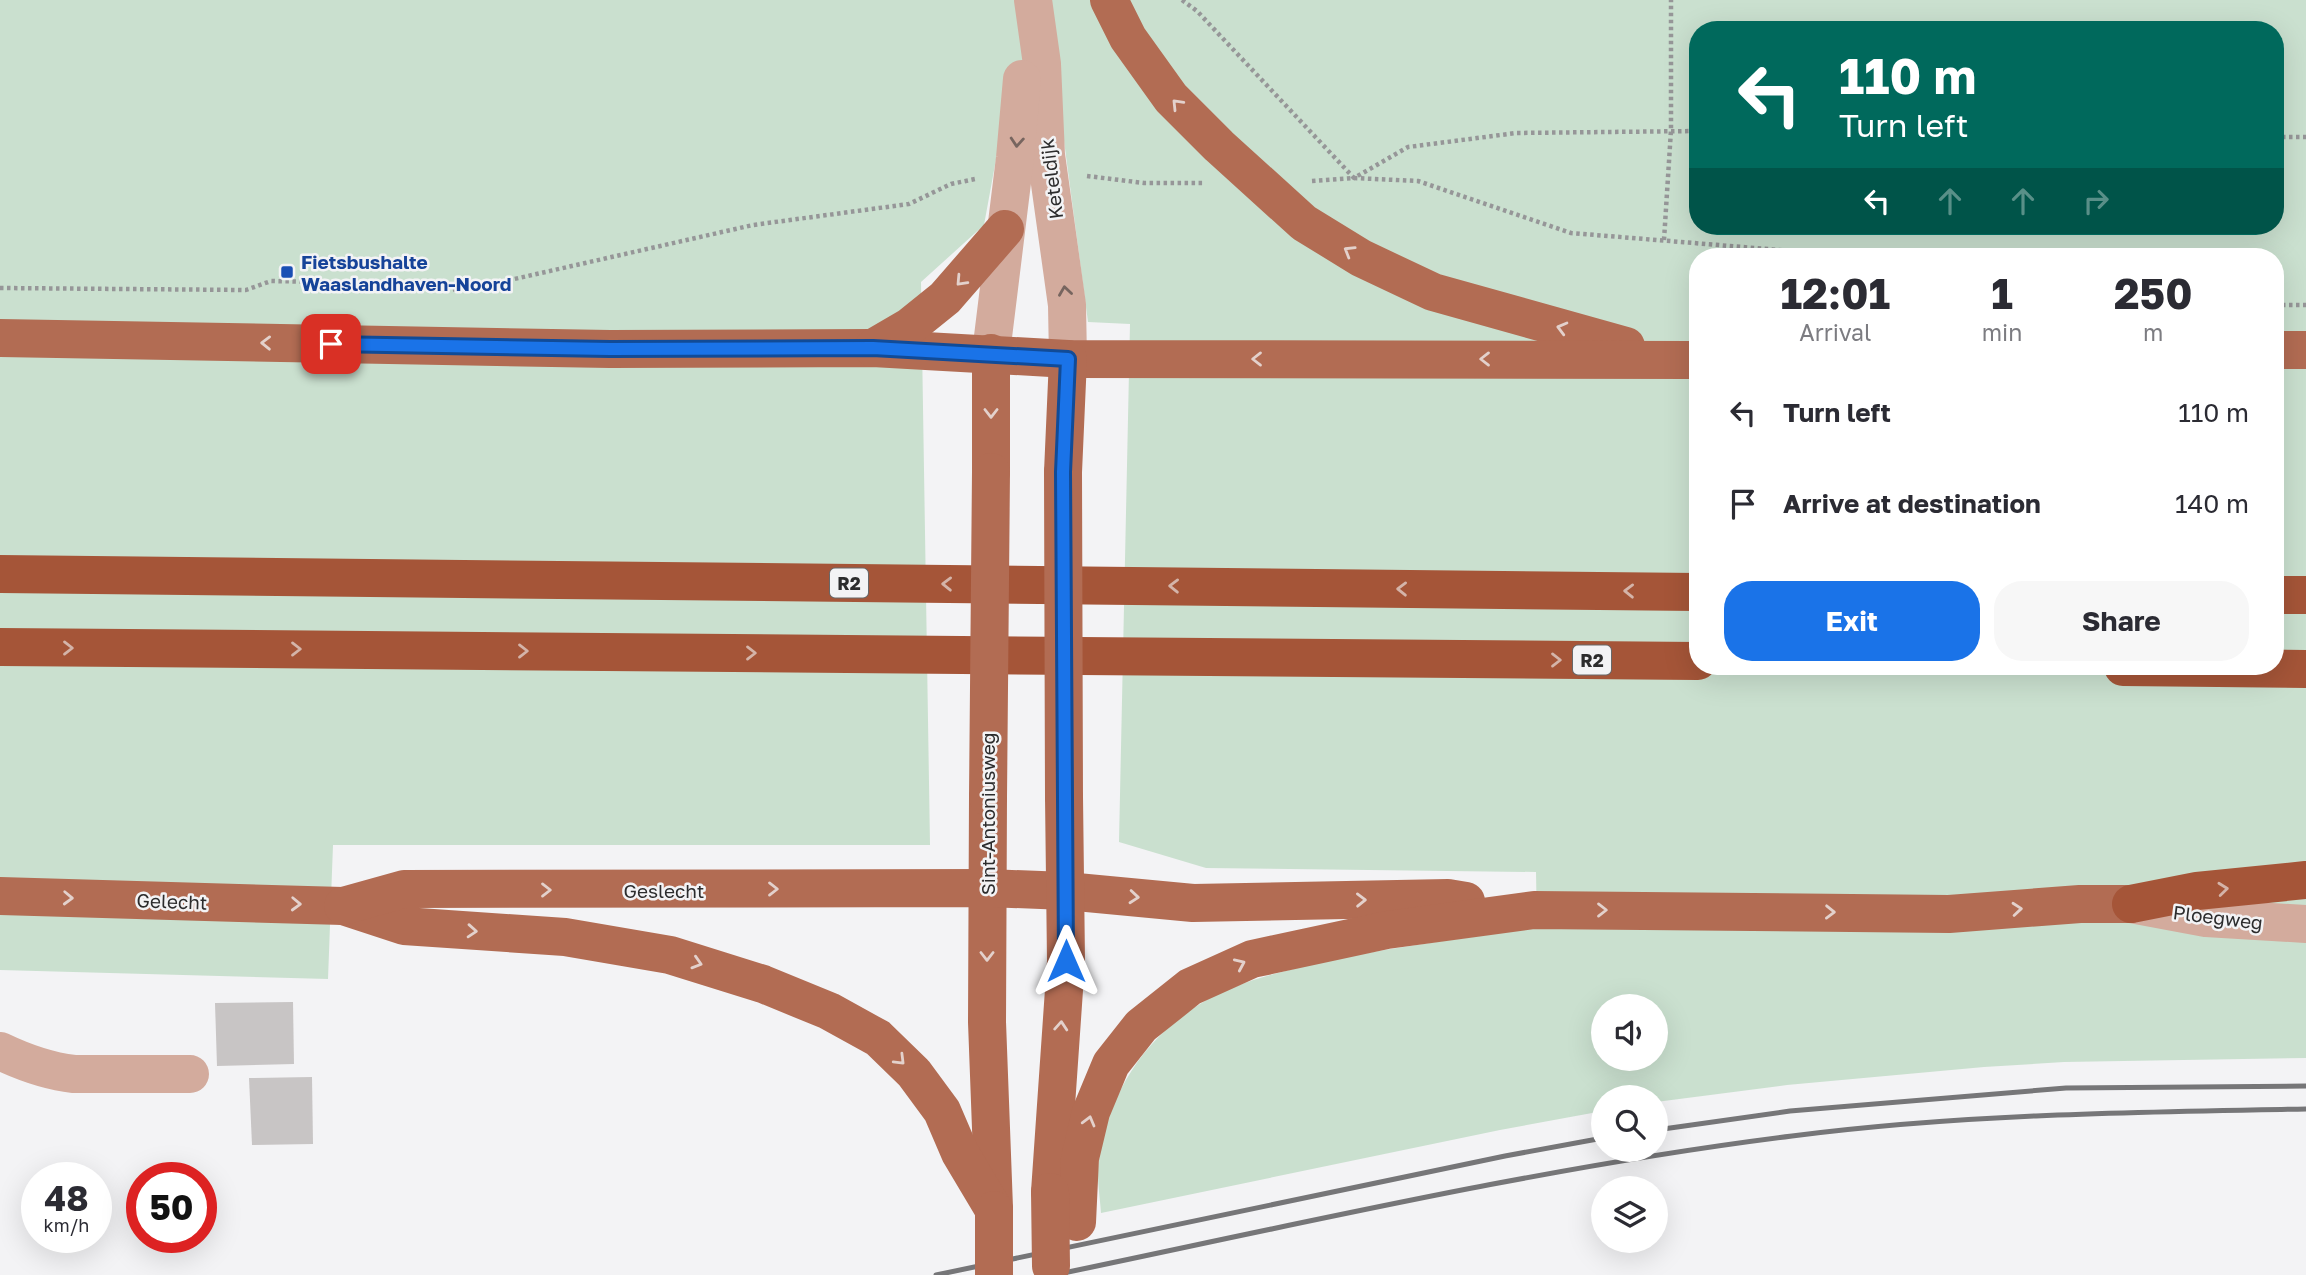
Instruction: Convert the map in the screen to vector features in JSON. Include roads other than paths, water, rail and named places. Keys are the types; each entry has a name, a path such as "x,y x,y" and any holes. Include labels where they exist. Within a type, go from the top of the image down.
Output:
{"highway":[{"name":"R2","path":"0,573 1689,592"},
{"path":"2284,595 2306,595"},
{"name":"R2","path":"0,647 1689,661"},
{"path":"2284,670 2306,670"},
{"path":"2131,904 2196,891 2306,880"}],"main road":[{"path":"1109,0 1128,38 1171,98 1219,146 1304,223 1361,258 1433,292 1686,359"},
{"path":"873,348 909,327 945,298 1005,229"},
{"path":"0,338 610,349 873,348 1068,359 1686,359"},
{"path":"2284,350 2306,350"},
{"name":"Sint-Antoniusweg","path":"991,354 987,888 994,1275"},
{"path":"1051,1270 1064,1190 1066,891 1063,472 1068,359"},
{"name":"Geslecht","path":"343,906 404,889 987,888 1066,891 1193,903 1448,898 1534,910"},
{"name":"Gelecht","path":"0,896 343,906"},
{"path":"1064,1190 1080,1158 1091,1112 1111,1064 1141,1026 1190,987 1252,959 1387,930 1534,910 1949,914 2080,904 2131,904"},
{"path":"343,906 404,926 565,937 670,955 762,984 829,1011 878,1038 914,1073 942,1111 960,1153 994,1210"}],"street":[{"name":"Keteldijk","path":"991,354 1016,158 1021,93 1022,0"},
{"name":"Keteldijk","path":"1033,0 1042,64 1046,155 1067,305 1068,359"},
{"name":"Ploegweg","path":"2131,904 2206,918 2306,924"},
{"path":"0,1051 42,1070 55,1072 190,1074"}],"railway":[{"path":"1668,1128 1790,1111 2066,1088 2306,1086"},
{"path":"1054,1275 1514,1180 1792,1136 1984,1119 2306,1109"},
{"path":"936,1275 1591,1140"}],"place":[{"name":"Fietsbushalte Waaslandhaven-Noord","path":"287,272"}]}
